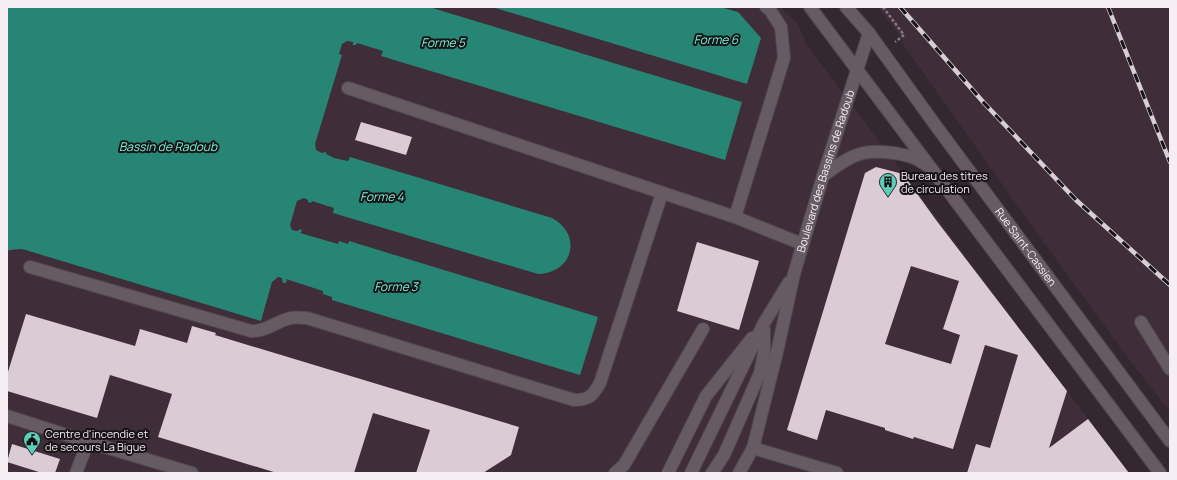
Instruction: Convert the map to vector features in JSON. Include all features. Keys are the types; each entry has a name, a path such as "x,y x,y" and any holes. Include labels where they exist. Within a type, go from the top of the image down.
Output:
{"street":[{"path":"735,217 784,58 781,27 770,10 766,7"},
{"path":"810,7 1160,473"},
{"path":"846,7 869,33"},
{"name":"Boulevard des Bassins de Radoub","path":"739,473 753,448 802,244 856,68 869,33"},
{"name":"Rue Saint-Cassien","path":"869,33 940,132 1170,441"},
{"path":"348,88 735,217 802,244"},
{"path":"822,176 852,157 861,153 870,152 890,153 912,157 931,167"},
{"path":"30,267 251,331 259,332 265,330 289,318 307,318 574,400 584,400 591,397 600,382 662,193"},
{"name":"Boulevard des Bassins de Radoub","path":"691,473 764,323 794,274"},
{"path":"1141,322 1170,369"},
{"path":"712,473 724,455 760,374 764,353 764,323"},
{"name":"Boulevard des Bassins de Radoub","path":"668,473 706,396 764,323"},
{"path":"614,473 624,465 703,329"},
{"path":"7,416 88,442 163,469 192,473"},
{"path":"76,473 88,442"},
{"path":"753,448 837,473"}],"path":[{"path":"883,7 904,35 895,42"}],"shaded area":[{"path":"375,7 780,7 797,23 807,45 1129,473 7,473 7,251 22,249 261,321 272,282 277,277 286,279 299,233 302,231 301,229 297,231 292,230 290,225 297,201 304,198 308,200 334,158 316,150 314,144 342,55 339,54 342,44 347,41 353,42 354,45 356,45"},
{"path":"878,7 1170,7 1170,412 1131,362 1029,222 900,40 902,39"}],"water":[{"name":"Bassin de Radoub","path":"7,7 429,7 742,102 725,160 381,56 383,51 357,43 356,45 353,45 353,42 347,41 342,44 339,54 342,55 315,144 316,150 322,153 326,152 326,154 334,158 348,161 350,157 552,218 562,225 568,234 570,252 566,260 559,267 550,272 538,274 333,213 334,208 312,201 311,203 308,202 308,200 304,198 297,201 290,225 292,230 297,231 301,229 302,231 300,233 338,244 339,241 348,244 349,241 598,317 580,375 332,300 332,297 323,294 323,291 286,279 287,281 283,283 282,278 278,277 272,282 261,321 22,249 7,251"},
{"name":"Forme 6","path":"492,7 720,7 738,12 761,38 747,84"}],"building":[{"path":"361,122 412,137 406,155 355,140"},
{"path":"876,167 903,174 936,220 1067,391 1049,448 1088,419 1129,473 967,473 976,444 990,448 1018,355 985,345 953,449 914,437 913,439 885,430 885,428 826,410 817,440 787,430 865,173","holes":["911,266 959,281 943,329 960,335 951,364 885,344"]},
{"path":"697,242 759,261 739,330 677,311"},
{"path":"26,314 135,346 140,329 187,343 192,326 216,333 215,335 519,427 511,455 483,473 416,473 430,430 373,413 354,473 277,473 158,437 172,394 110,375 97,418 7,391 7,375"},
{"path":"12,444 60,459 55,473 42,473 7,462"}],"railway":[{"path":"900,7 984,103 1076,200 1170,285"},
{"path":"1108,7 1170,162"}],"place":[{"name":"Bureau des titres de circulation","path":"888,197"},
{"name":"Centre d'incendie et de secours La Bigue","path":"32,455"}],"water label":[{"name":"Forme 5","path":"443,43"},
{"name":"Forme 4","path":"382,197"},
{"name":"Forme 3","path":"396,287"}]}
